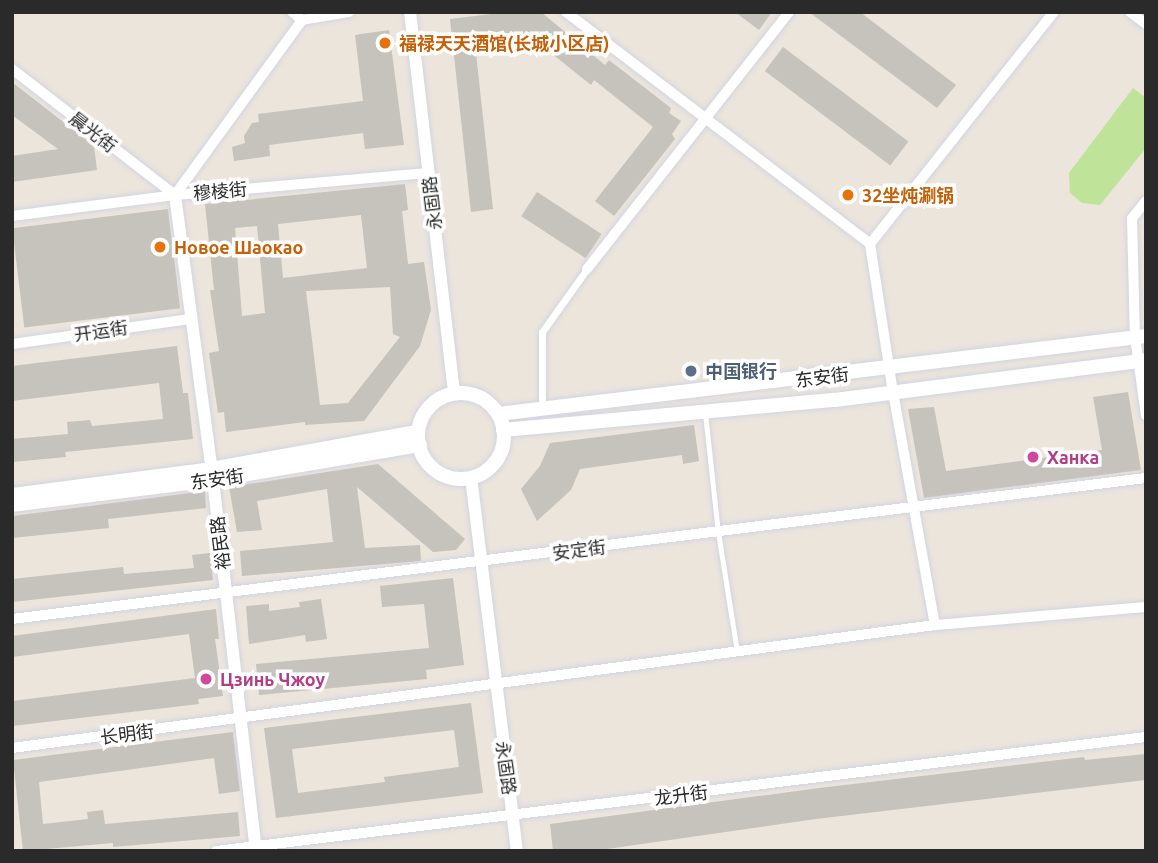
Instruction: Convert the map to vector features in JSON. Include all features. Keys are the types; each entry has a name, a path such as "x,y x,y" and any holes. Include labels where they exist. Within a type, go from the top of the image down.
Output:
{"main road":[{"name":"东安街","path":"498,414 889,369 1141,336"},
{"name":"东安街","path":"503,430 893,392 1142,360"},
{"path":"454,393 471,394 486,401 498,414 503,430 502,447 495,462 482,473 471,477 450,478 434,470 423,458 418,438 426,410 438,398 454,393"},
{"name":"东安街","path":"12,505 212,475 418,438"},
{"name":"东安街","path":"12,495 212,475"}],"street":[{"path":"292,12 302,20"},
{"path":"175,195 302,20 349,12"},
{"name":"永固路","path":"410,12 454,393"},
{"path":"566,12 870,244 889,369 935,625"},
{"path":"542,409 542,332 587,269 789,12"},
{"path":"870,244 1054,12"},
{"path":"1130,12 1146,24"},
{"name":"晨光街","path":"12,69 175,195"},
{"name":"穆棱街","path":"12,215 175,195 428,173"},
{"name":"裕民路","path":"175,195 242,719 255,848"},
{"path":"1146,201 1132,218 1146,415"},
{"name":"开运街","path":"12,344 190,319"},
{"name":"永固路","path":"471,477 479,562 517,851"},
{"name":"安定街","path":"12,619 1146,478"},
{"name":"长明街","path":"12,748 935,625 1146,607"},
{"name":"龙升街","path":"216,851 1146,737"}],"lane":[{"path":"705,412 718,532 737,652"}],"green space":[{"path":"1133,88 1146,98 1146,148 1100,205 1082,203 1070,193 1069,173"}],"building":[{"path":"508,12 541,12 605,65 609,60 671,108 669,113 681,121 672,134 675,139 614,216 595,201 653,127 594,80 591,85 531,37 475,44 493,209 471,212 450,19"},
{"path":"735,12 772,12 759,30"},
{"path":"809,12 860,12 956,85 937,108"},
{"path":"389,30 404,145 365,149 363,133 269,145 270,156 234,161 232,147 245,143 244,136 252,123 259,122 258,114 363,101 355,35"},
{"path":"783,47 908,141 890,165 765,71"},
{"path":"12,82 94,146 97,170 12,182 12,156 58,149 12,115"},
{"path":"405,184 408,210 402,211 408,264 424,262 431,310 420,346 364,421 305,425 305,422 226,432 224,412 218,413 209,353 219,351 210,290 214,290 205,204","holes":["361,215 367,268 283,278 278,224","257,226 265,313 242,316 235,228","390,287 393,334 400,337 348,403 320,405 306,291"]},
{"path":"537,192 602,234 586,258 521,216"},
{"path":"168,209 180,308 24,327 12,228"},
{"path":"177,346 183,393 188,393 193,439 65,452 66,457 12,462 12,439 68,434 67,422 90,420 92,426 163,419 159,383 12,401 12,366"},
{"path":"1128,392 1141,470 924,498 908,409 934,407 946,471 1102,450 1093,397"},
{"path":"694,425 699,461 683,464 682,455 580,469 571,490 537,521 521,489 540,466 550,443"},
{"path":"378,464 465,539 456,550 433,552 357,487 365,548 420,545 421,561 242,576 240,551 333,542 327,489 257,501 262,530 237,532 229,487"},
{"path":"205,491 206,508 108,519 109,528 12,538 12,516"},
{"path":"210,553 213,580 12,602 12,579 123,567 124,574 194,568 192,555"},
{"path":"453,578 464,665 426,670 427,679 259,695 256,664 429,648 424,604 382,607 380,586"},
{"path":"321,599 327,639 306,642 305,635 249,644 246,606 269,604 269,611 300,607 299,602"},
{"path":"216,609 219,639 215,639 223,696 198,699 199,704 12,726 12,701 195,678 189,634 12,657 12,636"},
{"path":"471,703 483,793 276,818 264,728","holes":["454,730 459,767 384,777 385,782 298,793 292,749"]},
{"path":"233,732 240,791 219,794 214,758 39,782 43,824 88,819 87,812 103,810 105,824 238,812 240,836 113,847 113,843 23,851 13,760"},
{"path":"1146,754 1146,780 816,819 593,851 553,851 550,824 819,788 1084,757 1085,760"}],"place":[{"name":"福禄天天酒馆(长城小区店)","path":"385,43"},
{"name":"32坐炖涮锅","path":"848,195"},
{"name":"Новое Шаокао","path":"160,247"},
{"name":"中国银行","path":"691,371"},
{"name":"Ханка","path":"1033,457"},
{"name":"Цзинь Чжоу","path":"206,679"}]}
